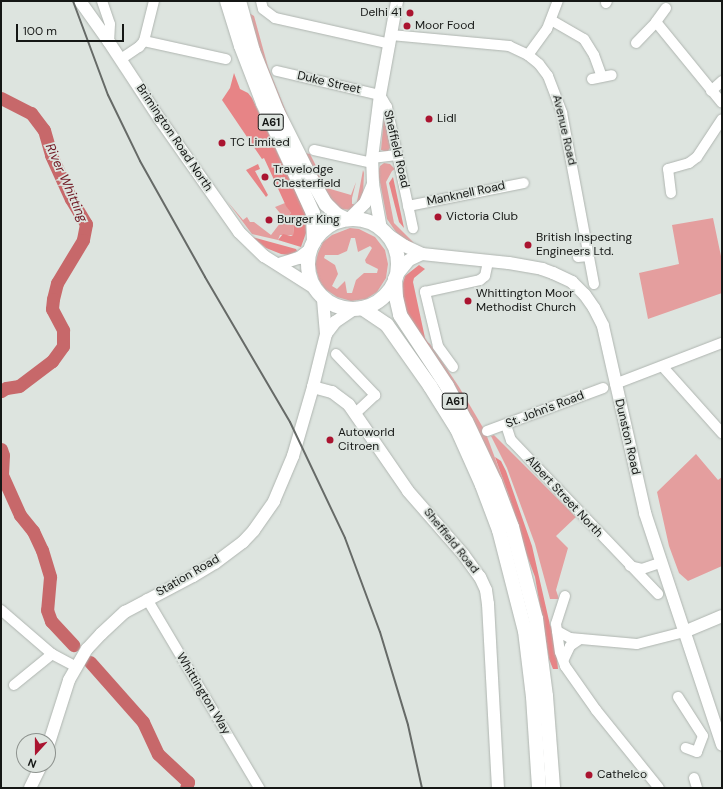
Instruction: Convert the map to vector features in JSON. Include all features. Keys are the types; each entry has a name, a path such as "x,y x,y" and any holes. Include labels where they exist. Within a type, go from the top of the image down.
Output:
{"highway":[{"name":"A61","path":"227,1 241,46 262,103 313,213 313,245"},
{"name":"A61","path":"239,1 253,51 277,111 309,175 326,204 338,215 348,218"},
{"path":"348,218 370,222 384,231 394,245 398,257 396,277 384,296 374,303 358,308 336,305 320,293 310,274 308,262 313,245 322,231 348,218"},
{"name":"A61","path":"396,277 396,297 400,315 447,386 466,421 495,482 512,527 536,619 546,696 553,788"},
{"name":"A61","path":"358,308 387,325 434,392 457,430 482,485 499,530 526,631 534,697 539,788"}],"main road":[{"name":"Brimington Road North","path":"80,1 159,118 239,232 264,256 279,264 320,293"},
{"name":"Sheffield Road","path":"380,95 397,1"},
{"path":"380,95 372,161 373,184 384,231"},
{"path":"348,218 365,203 373,184"},
{"name":"Dunston Road","path":"384,231 405,246 422,254 542,269 572,282 585,294 603,326 645,513 721,740"},
{"path":"279,264 299,258 313,245"},
{"path":"396,277 409,260 422,254"},
{"name":"Station Road","path":"52,733 62,700 76,667 91,645 117,618 148,599 215,563 243,542 254,530 274,501 293,456 313,388 326,334 320,293"},
{"name":"Station Road","path":"326,334 335,322 358,308"},
{"name":"Sheffield Road","path":"313,388 332,392 349,405 356,413 408,491 472,565 486,590 492,654 498,788"},
{"path":"684,632 722,616"},
{"path":"30,788 37,773"}],"street":[{"path":"102,1 110,24 109,42"},
{"path":"120,59 139,47 144,41 154,1"},
{"name":"Avenue Road","path":"260,1 263,9 275,18 391,40 509,46 528,55 539,64 548,76 559,100 594,284"},
{"path":"528,55 543,36 558,1"},
{"path":"636,42 656,22 666,8"},
{"path":"551,20 584,39 594,55 602,77"},
{"path":"656,22 722,103"},
{"path":"144,41 226,59"},
{"name":"Duke Street","path":"277,71 380,95"},
{"path":"711,91 722,81"},
{"name":"Sheffield Road","path":"380,95 387,107 413,228"},
{"path":"671,192 668,169 689,163 697,158 722,119"},
{"path":"314,150 372,161 397,155"},
{"name":"Manknell Road","path":"408,206 524,182"},
{"path":"578,257 589,256"},
{"path":"453,367 438,346 424,288 480,280 485,276 488,262"},
{"path":"615,384 663,367 678,359 722,343"},
{"path":"336,354 342,366 376,395 356,413"},
{"path":"663,367 722,433"},
{"name":"St. John's Road","path":"487,431 603,388"},
{"name":"Albert Street North","path":"506,424 511,440 658,594"},
{"path":"630,566 642,569 662,562"},
{"path":"565,596 556,624 560,652 564,659 565,666 580,688 659,788"},
{"name":"Whittington Way","path":"148,599 259,788"},
{"path":"1,610 52,654 76,667"},
{"path":"557,631 564,637 637,644 684,632"},
{"path":"564,659 570,646 580,639"},
{"path":"14,686 52,654"},
{"path":"678,697 703,736 721,740"},
{"path":"686,748 697,752 703,736"},
{"path":"694,778 697,788"}],"shaded area":[{"path":"249,13 254,16 268,67 298,141 305,153 310,154 327,188 351,195 356,182 352,198 352,204 354,204 352,210 340,209 333,202 302,157 265,74"},
{"path":"234,73 240,89 248,93 252,98 305,212 306,233 301,247 278,240 283,234 293,235 294,226 289,215 291,213 286,206 264,158 262,159 222,100 230,88"},
{"path":"384,116 392,145 388,151 381,150"},
{"path":"384,163 390,164 395,169 392,171 386,182 394,223 414,243 404,240 387,219 378,172 380,166"},
{"path":"258,164 260,169 255,171 268,195 266,197 246,170"},
{"path":"363,170 363,195 356,207"},
{"path":"393,177 404,228 399,222 389,183"},
{"path":"227,201 243,220 247,217 250,222 254,222 271,235 284,218 275,207 285,203 291,213 289,215 294,226 293,235 280,235 278,240 252,234"},
{"path":"713,218 722,261 722,293 648,319 639,273 679,264 672,225"},
{"path":"350,228 359,229 375,237 385,250 388,264 386,278 377,292 366,299 351,301 337,297 325,289 319,280 315,265 323,242 332,235","holes":["351,238 355,238 358,252 370,246 372,248 365,260 366,263 378,269 377,273 364,273 356,280 352,293 347,293 345,281 337,289 332,286 338,274 335,265 324,258 325,255 338,255 347,251"]},
{"path":"252,237 296,249 297,251 289,255 281,254 266,248"},
{"path":"419,265 425,269 414,278 413,282 425,338 430,346 416,333 405,313 401,290 405,276"},
{"path":"416,333 430,344 459,387 485,431 518,525"},
{"path":"494,435 576,517 556,536 568,548 556,590 559,599 550,599 535,544 507,468 491,436"},
{"path":"696,454 718,480 722,477 722,566 688,581 679,573 669,546 657,492"},
{"path":"495,457 501,461 506,471 532,546 550,625 555,635 558,669 553,669 549,659 535,577 516,526 518,525"}],"waterway":[{"name":"River Whitting","path":"1,98 31,113 44,130 51,155 71,199 86,224 83,240 57,283 53,299 52,309 63,330 63,346 52,361 19,386 6,388 1,391"},
{"name":"River Whitting","path":"1,449 3,455 2,475 20,515 33,531 42,550 50,577 47,610 51,621 73,645"},
{"name":"River Whitting","path":"90,662 143,722 158,754 188,782 186,788"}],"railway":[{"path":"73,1 108,95 140,161 205,277 290,422 345,538 380,632 408,725 422,788"}],"place":[{"name":"Delhi 41","path":"410,13"},
{"name":"Moor Food","path":"407,26"},
{"name":"Lidl","path":"429,119"},
{"name":"TC Limited","path":"222,143"},
{"name":"Travelodge Chesterfield","path":"265,177"},
{"name":"Victoria Club","path":"438,217"},
{"name":"Burger King","path":"269,220"},
{"name":"British Inspecting Engineers Ltd.","path":"528,245"},
{"name":"Whittington Moor Methodist Church","path":"468,301"},
{"name":"Autoworld Citroen","path":"330,440"},
{"name":"Cathelco","path":"589,775"}]}
